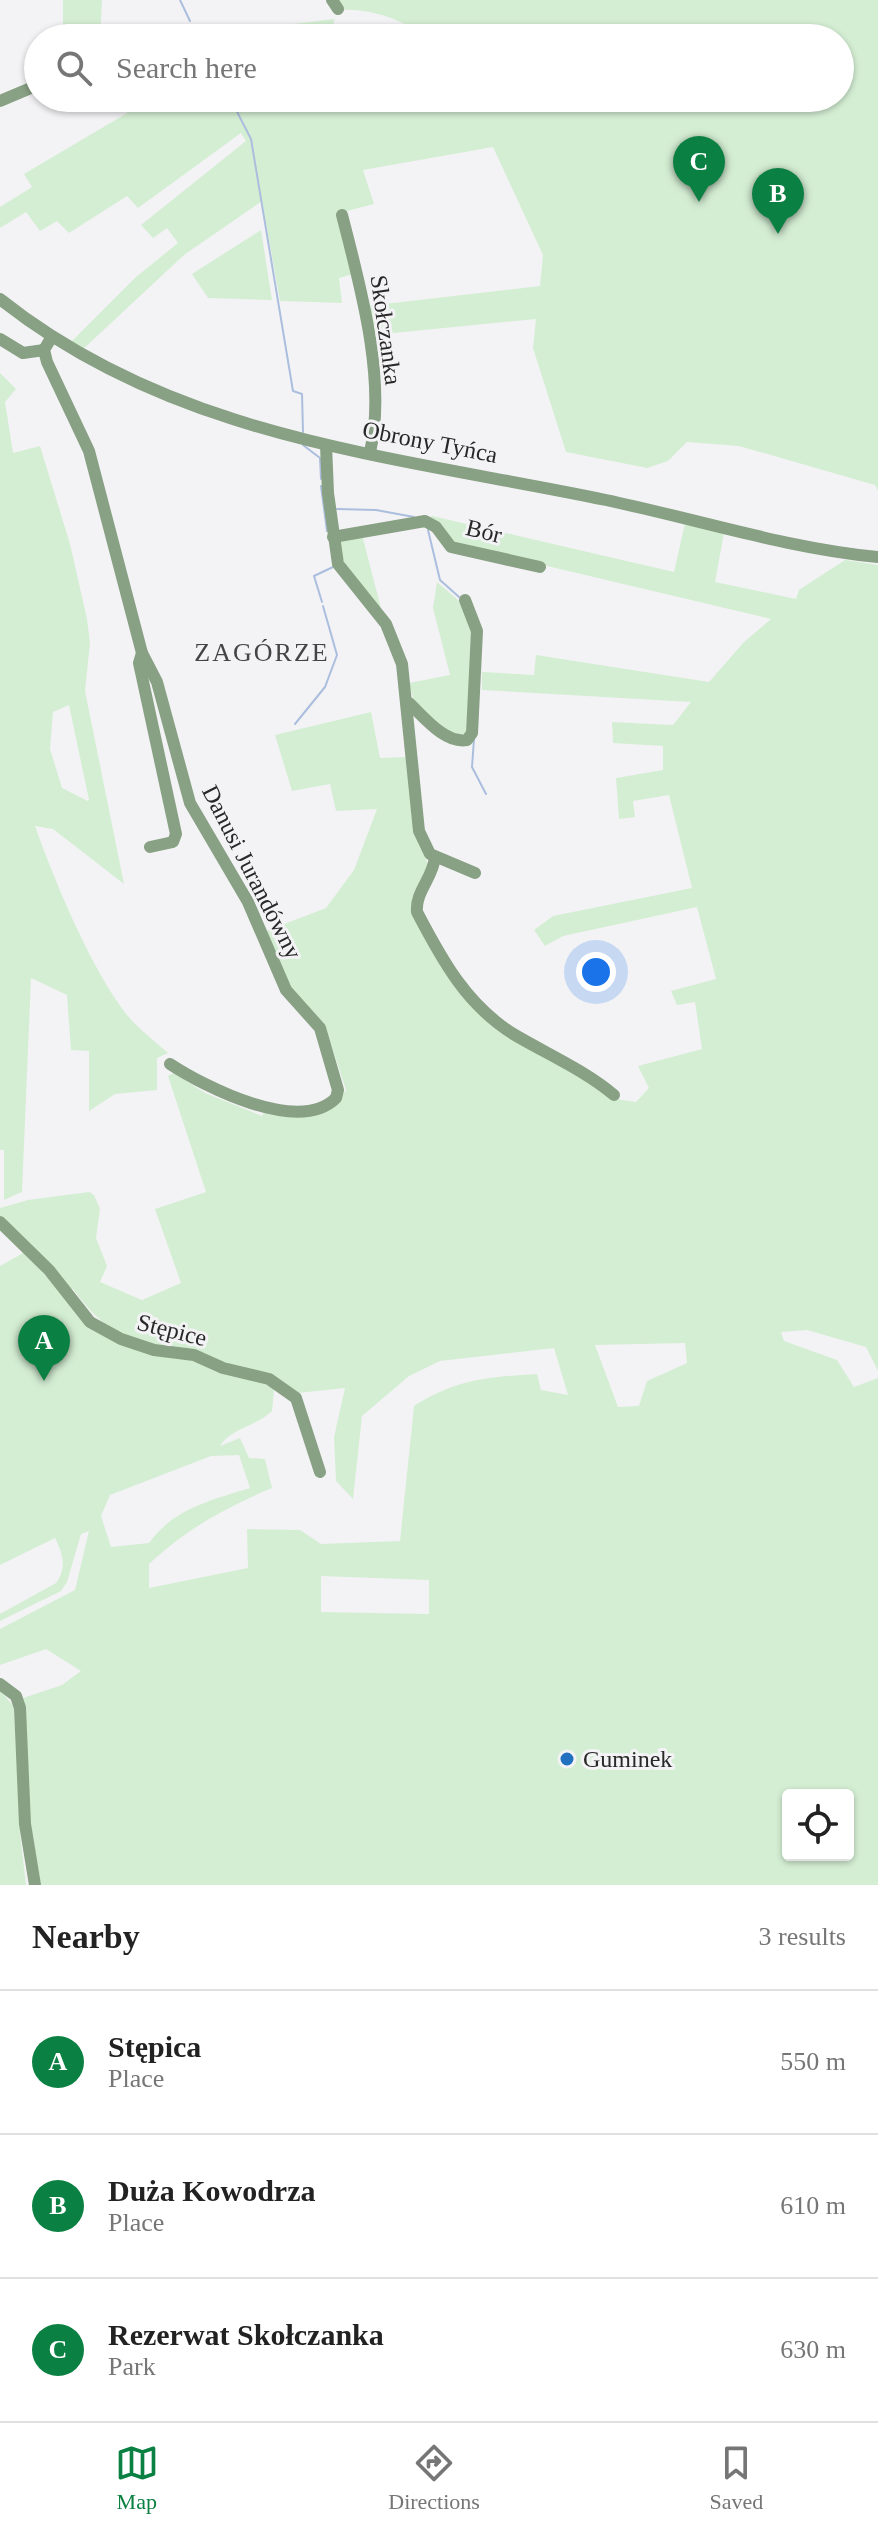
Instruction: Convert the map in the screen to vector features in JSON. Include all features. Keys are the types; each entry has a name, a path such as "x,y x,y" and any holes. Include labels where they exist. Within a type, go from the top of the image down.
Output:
{"street":[{"path":"0,101 24,91"},
{"name":"Skołczanka","path":"342,215 357,276 372,364 375,415 370,452"},
{"name":"Obrony Tyńca","path":"0,299 47,344 140,385 246,426 326,445 610,501 809,549 878,557"},
{"path":"0,339 23,353 47,344"},
{"name":"Danusi Jurandówny","path":"47,344 89,451 142,653 157,682 190,803 248,902 286,990 320,1028 338,1090 336,1098 324,1106 284,1110 225,1096 170,1064"},
{"path":"326,445 338,564 386,624 395,642 409,703 416,816 423,843 435,857 475,873"},
{"name":"Bór","path":"333,537 425,521 436,527 451,547 540,567"},
{"path":"409,703 448,738 460,741 472,733 477,631 465,600"},
{"path":"142,653 139,663 176,834 173,842 150,847"},
{"path":"435,857 434,871 416,904 417,912 459,986 513,1033 571,1064 614,1095"},
{"name":"Stępice","path":"0,1222 49,1270 90,1322 121,1339 154,1350 194,1355 223,1368 269,1379 296,1398 320,1472"},
{"path":"0,1684 16,1696 20,1708 25,1824 35,1885"}],"green space":[{"path":"63,0 102,0 101,24 63,24"},
{"path":"333,0 878,0 878,491 875,485 739,446 687,442 668,461 647,468 566,452 533,348 536,319 373,335 367,306 540,286 543,255 493,147 363,170 374,204 339,213 353,274 339,278 342,303 280,301 262,201 184,255 80,352 69,344 136,277 178,243 167,228 153,238 141,225 246,141 241,133 138,208 127,196 69,233 57,221 40,231 26,212 0,228 0,207 32,187 24,174 127,112 854,112 854,24 404,24 386,16 340,10"},
{"path":"334,19 334,24 294,24"},
{"path":"261,230 272,300 208,298 192,274"},
{"path":"0,373 16,389 5,402 13,453 40,446 70,544 90,643 85,691 124,884 53,829 35,826 65,902 106,984 135,1024 168,1053 157,1058 157,1090 115,1094 89,1111 89,1051 71,1050 67,995 31,978 22,1192 4,1200 4,1150 0,1150","holes":["69,705 89,800 62,788 50,749 53,712"]},
{"path":"432,516 674,572 685,523 724,533 715,582 796,599 799,590 845,560 878,565 878,1371 866,1347 807,1330 781,1332 784,1341 837,1360 854,1387 878,1378 878,1885 41,1885 30,1822 23,1698 62,1685 81,1671 46,1649 0,1665 0,1629 75,1590 89,1531 81,1534 67,1582 61,1591 0,1621 0,1614 56,1583 63,1566 55,1538 0,1565 0,1266 25,1252 78,1311 115,1340 137,1350 193,1356 188,1349 136,1340 109,1327 73,1289 65,1288 32,1248 0,1217 0,1208 28,1200 89,1192 94,1195 100,1209 96,1238 107,1266 100,1282 142,1300 181,1283 155,1209 206,1192 168,1076 174,1073 205,1093 262,1116 265,1110 294,1113 333,1107 346,1090 325,1026 286,990 266,931 326,908 354,870 377,809 336,811 330,784 292,791 275,735 371,712 380,758 407,757 412,820 429,868 412,901 412,913 433,953 475,1011 514,1039 566,1066 609,1098 636,1102 649,1088 638,1066 702,1049 695,1002 677,1005 671,991 716,979 697,907 563,936 545,946 534,930 553,916 692,888 669,795 633,801 635,817 619,819 616,778 663,770 663,746 613,743 612,722 673,725 691,702 482,690 482,672 534,675 536,655 709,682 744,642 771,619 454,544 443,527 429,518","holes":["685,1343 687,1363 647,1381 639,1406 618,1407 595,1345","554,1348 568,1395 541,1390 537,1374 519,1375 459,1385 414,1406 400,1541 321,1544 300,1530 247,1529 248,1568 149,1588 149,1564 163,1552 207,1520 272,1488 265,1459 249,1458 240,1438 220,1446 224,1440 272,1411 274,1390 286,1385 298,1393 345,1388 334,1437 336,1481 353,1499 362,1416 409,1376 440,1361","239,1455 250,1488 181,1514 149,1543 111,1547 101,1516 110,1495 211,1456","321,1576 429,1580 429,1614 321,1612"]},
{"path":"362,535 381,608 354,578 340,552 338,541"},
{"path":"437,582 458,600 472,627 466,736 449,736 414,702 409,683 450,675 433,608"},
{"path":"0,1690 14,1707 20,1833 26,1885 0,1885"}],"waterway":[{"path":"180,0 190,21"},
{"path":"237,112 251,139 293,391 302,394 303,432"},
{"path":"303,445 320,458 321,479"},
{"path":"321,486 327,531"},
{"path":"337,509 376,510 414,517"},
{"path":"428,530 440,580 459,597"},
{"path":"322,602 314,576 333,567"},
{"path":"295,724 325,687 337,655 323,606"},
{"path":"474,739 472,767 486,794"}],"place":[{"name":"Rezerwat Skołczanka","path":"699,202"},
{"name":"Duża Kowodrza","path":"778,234"},
{"name":"Stępica","path":"44,1381"},
{"name":"Guminek","path":"567,1759"}],"district":[{"name":"ZAGÓRZE","path":"262,652"}]}
